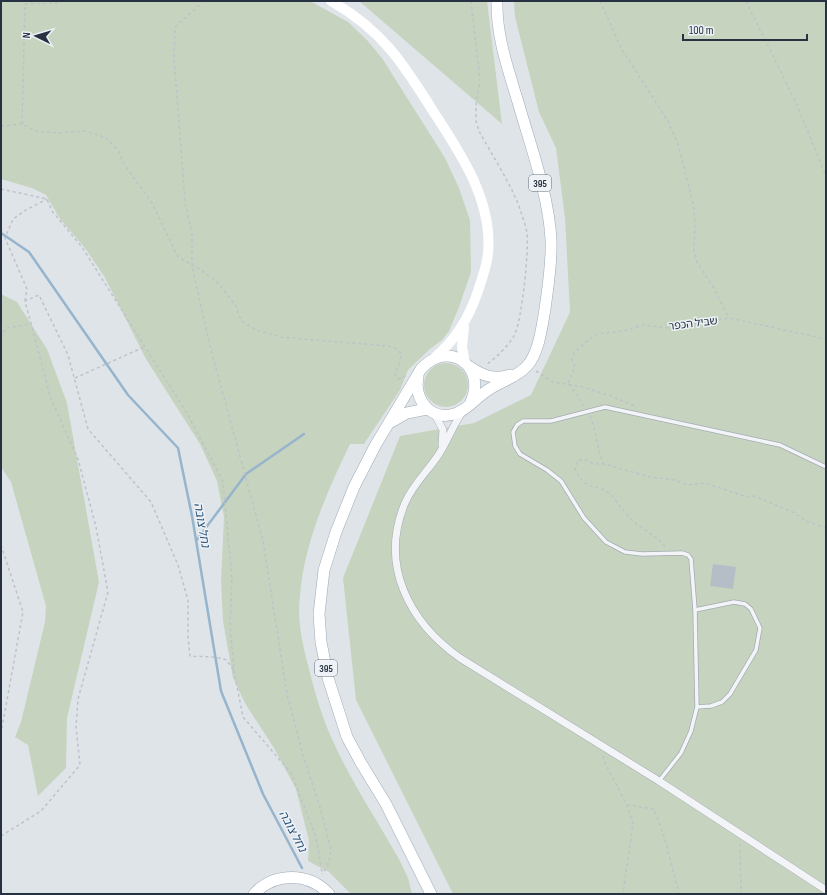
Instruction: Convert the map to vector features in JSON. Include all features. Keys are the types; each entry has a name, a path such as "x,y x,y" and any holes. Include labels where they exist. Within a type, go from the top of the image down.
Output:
{"main road":[{"path":"331,1 364,22 384,40 406,67 452,141 479,193 487,226 488,252 484,272 465,324 462,347 467,364 474,374 476,384 475,393 467,406"},
{"name":"395","path":"384,432 399,416 412,411 430,411 449,415 467,406 488,389 504,382 524,369 536,347 542,323 550,270 551,239 544,196 506,61 497,12 498,1"},
{"path":"434,358 449,346 465,324"},
{"path":"434,358 450,356 467,364 481,375 490,377 506,376 524,369"},
{"name":"395","path":"430,894 386,804 361,763 348,736 333,697 320,636 319,598 328,558 354,487 384,432 420,373 434,358"},
{"path":"420,373 417,390 419,397 430,411"},
{"path":"254,894 261,886 275,879 288,877 320,879 329,894"}],"street":[{"path":"437,456 467,406"},
{"path":"430,411 440,423 443,436 441,450 421,476 409,495 402,511 395,548 397,571 409,602 432,634 448,650 659,781 826,890"}],"lane":[{"path":"659,781 681,753 691,731 697,707 695,610 691,559 688,555 674,553 642,554 625,552 606,542 584,518 561,481 547,470 520,454 514,446 513,432 516,425 523,421 551,421 587,410 605,407 620,409 669,422 780,445 826,467"},
{"path":"695,610 734,602 744,604 751,609 760,628 756,650 735,688 722,702 711,706 697,707"}],"path":[{"path":"22,124 25,4 59,4 63,1"},
{"path":"204,1 175,27 174,57 185,202 192,233 192,266 211,350 263,542 287,694 304,759 320,807 331,849 328,865 320,879"},
{"path":"467,364 486,364 493,360 514,336 524,285 527,233 518,203 479,131 476,121 476,105 480,81 471,1"},
{"path":"600,1 621,48 668,121 678,144 693,203 695,221 694,251 697,262 713,287 729,318"},
{"path":"746,1 797,105 826,176"},
{"path":"1,126 22,124 35,131 59,133 85,131 106,138 118,150 124,164 152,203 178,258 201,270 217,282 236,307 243,322 256,330 281,337 388,346 397,349 401,354 400,362 395,374 399,379 414,370 420,373"},
{"path":"1,189 47,199"},
{"path":"47,199 52,211 82,246 188,415 223,482 232,579 230,624 234,671 242,717 291,773 316,837 320,879"},
{"path":"1,836 41,811 80,765 76,727 78,698 108,592 96,527 78,459 52,399 25,302 27,289 5,238 13,219 47,199"},
{"path":"25,302 38,296 68,355 88,430 151,502 178,565 188,600 188,636 190,656 205,658 214,657 226,660 234,671"},
{"name":"שביל הכפר","path":"568,383 575,367 572,360 574,353 588,340 597,334 624,331 642,325 669,328 729,318 826,339"},
{"path":"1,338 6,328 31,324"},
{"path":"74,378 144,347"},
{"path":"524,369 552,382 568,383 611,396 640,409"},
{"path":"568,383 587,410 594,425 598,446 604,464"},
{"path":"674,553 672,549 666,548 657,537 632,520 609,493 588,486 578,476 575,468 578,460 586,460 594,464 604,464 650,477 674,480 688,485 705,483 746,497 754,496 795,513 806,521 826,528"},
{"path":"1,545 23,612 1,733"},
{"path":"601,746 604,761 627,805 633,823 623,894"},
{"path":"627,805 654,809 665,839 679,894"},
{"path":"740,835 741,894"}],"green space":[{"path":"1,1 310,1 348,22 367,40 382,58 445,158 459,188 470,220 471,272 459,307 449,331 442,340 408,370 400,390 364,444 350,444 318,518 306,557 302,576 299,605 304,648 315,692 327,728 338,753 400,861 408,878 412,894 351,894 329,872 308,861 309,841 296,789 274,748 246,705 233,678 223,621 221,581 224,517 217,481 200,444 146,359 104,276 85,248 60,219 46,195 32,188 1,179"},
{"path":"359,1 487,1 502,124"},
{"path":"514,1 826,1 826,894 453,894 356,700 343,578 400,436 474,423 531,395 570,312 565,218 556,148 539,112 515,17"},
{"path":"1,294 17,302 47,349 67,403 99,582 67,718 66,768 38,796 28,745 15,737 21,722 45,622 46,606 11,482 1,467"},
{"path":"442,363 450,363 462,369 468,381 468,389 462,401 450,407 442,407 430,401 424,389 424,381 430,369"}],"building":[{"path":"713,564 736,567 733,589 710,586"}],"waterway":[{"name":"נחל צובה","path":"1,233 29,252 128,395 178,448 192,516 221,691 263,794 302,868"},
{"path":"196,541 246,474 304,434"}]}
